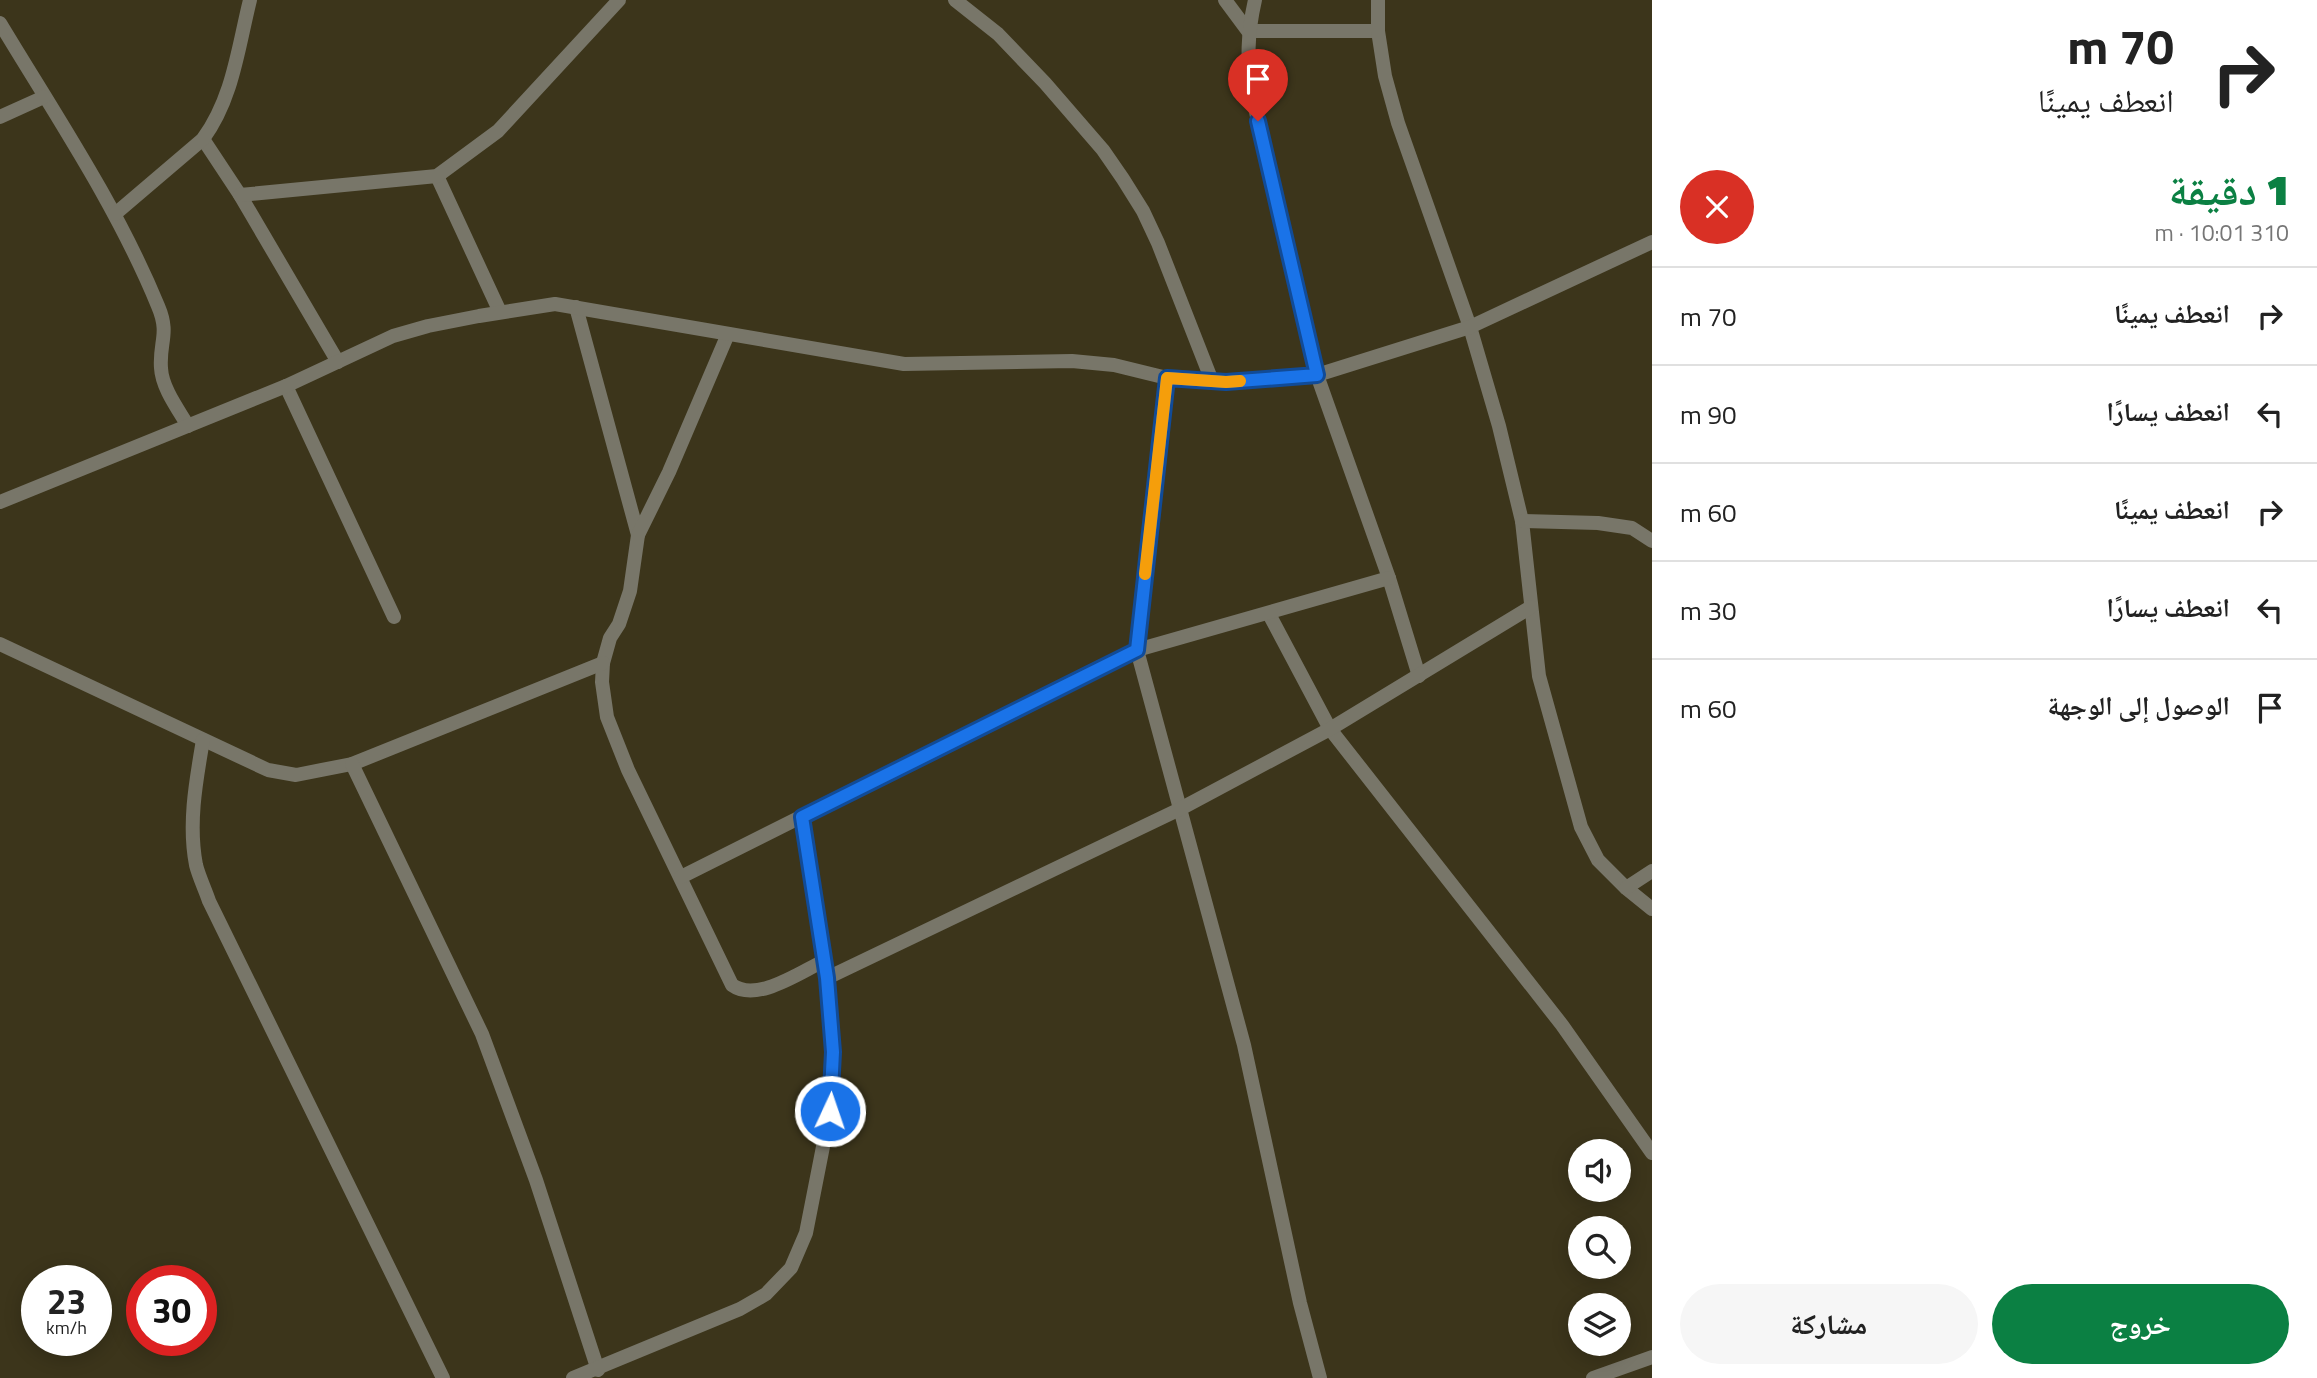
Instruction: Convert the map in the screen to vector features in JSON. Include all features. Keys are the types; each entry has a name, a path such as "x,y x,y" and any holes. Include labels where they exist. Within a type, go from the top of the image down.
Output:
{"street":[{"path":"115,214 203,139 213,126 236,66 250,0"},
{"path":"240,195 437,176 498,131 619,0"},
{"path":"955,0 998,34 1045,83 1110,160 1143,211 1158,243 1212,381"},
{"path":"1226,0 1248,31"},
{"path":"1255,0 1248,31 1247,60 1252,96 1317,375 1389,578 1419,676"},
{"path":"1378,0 1378,31 1385,76 1398,123 1470,327 1499,426 1522,522 1539,676 1581,827 1598,860 1652,909"},
{"path":"0,23 115,214 163,318 165,330 160,354 161,372 188,426"},
{"path":"1248,31 1378,31"},
{"path":"0,117 44,97"},
{"path":"203,139 240,195 338,362"},
{"path":"437,176 500,312"},
{"path":"0,502 286,386 393,336 500,312 555,304 904,364 1072,361 1114,365 1167,378 1212,381 1317,375 1470,327 1652,242"},
{"path":"576,307 638,535"},
{"path":"728,334 669,472 638,535 630,592 619,624 610,638 603,663 602,682 607,717 628,769 732,985 744,991 761,990 824,961"},
{"path":"1167,378 1137,650 1244,1045 1300,1303 1320,1378"},
{"path":"286,386 394,617"},
{"path":"1522,522 1598,523 1632,528 1652,541"},
{"path":"681,877 1137,650 1389,578"},
{"path":"827,978 1180,808 1330,729 1531,607"},
{"path":"1269,614 1330,729 1562,1025 1652,1153"},
{"path":"0,644 202,740 282,774 308,773 352,764 603,663"},
{"path":"202,740 193,824 197,868 209,901 443,1378"},
{"path":"352,764 482,1034 536,1180 598,1370"},
{"path":"573,1378 598,1370 740,1309 766,1294 791,1268 806,1233 830,1111 833,1052 827,978 802,817"},
{"path":"1626,888 1652,871"},
{"path":"1593,1378 1652,1357"}],"slow traffic":[{"path":"1145,574 1167,378 1240,381"}],"route":[{"path":"830,1111 833,1052 827,978 802,817 1137,650 1167,378 1226,382 1317,375 1258,121"}]}
